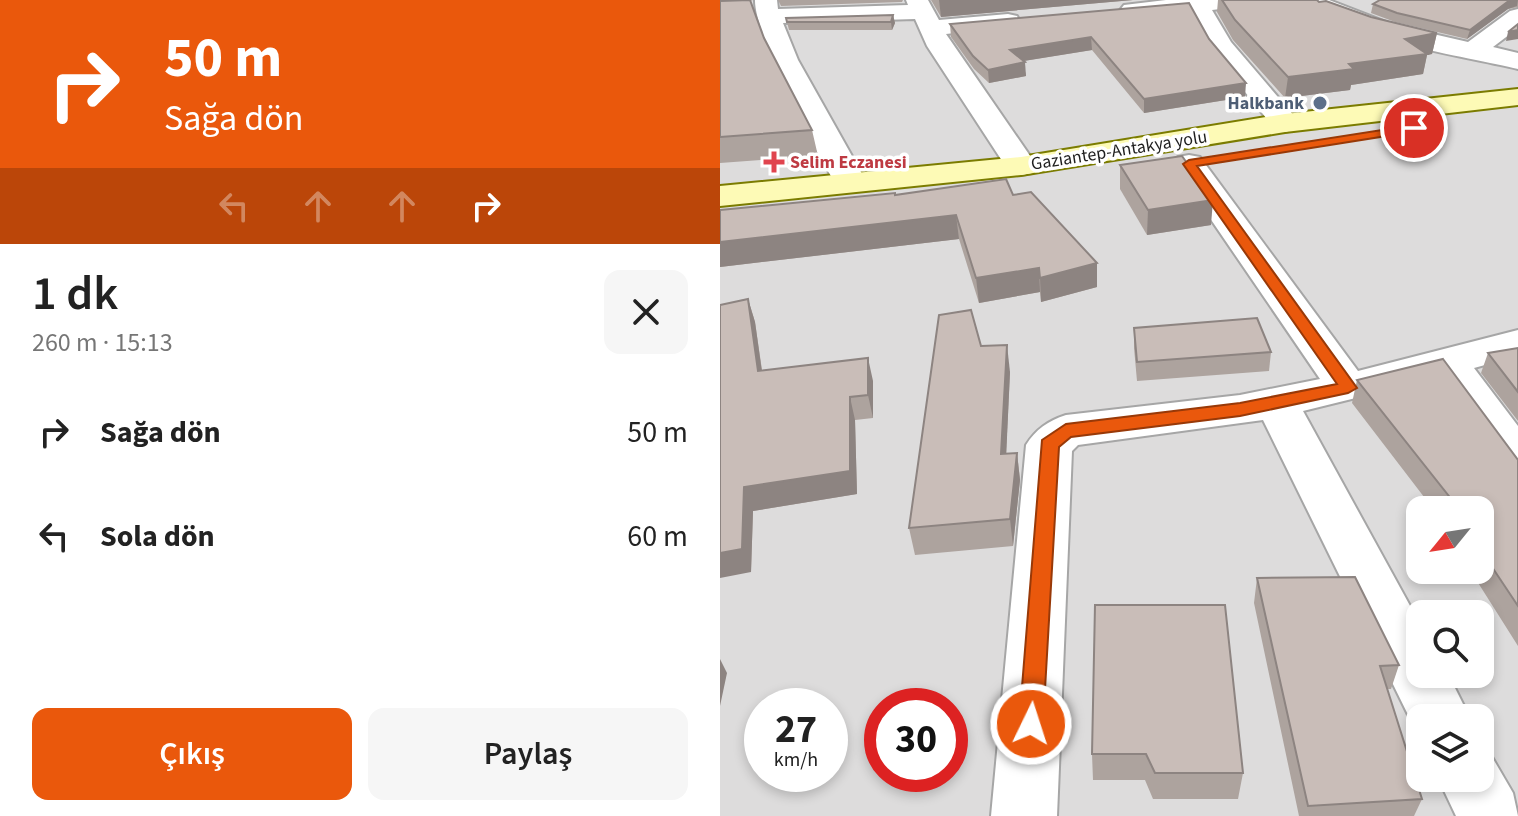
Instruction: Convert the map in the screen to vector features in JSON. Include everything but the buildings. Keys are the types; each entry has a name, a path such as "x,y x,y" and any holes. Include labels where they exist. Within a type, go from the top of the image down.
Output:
{"main road":[{"name":"Gaziantep-Antakya yolu","path":"720,196 1021,166 1285,123 1518,97"},
{"name":"Gaziantep-Antakya yolu","path":"720,214 967,195 1189,164 1362,135 1518,117"}],"street":[{"path":"1103,12 1245,0"},
{"path":"1311,0 1330,12 1376,28 1518,61"},
{"path":"1197,4 1220,45 1285,123"},
{"path":"735,12 767,9 1025,19"},
{"path":"767,9 785,60 850,181"},
{"path":"923,13 988,122 1021,166"},
{"path":"1475,49 1518,16"},
{"path":"1189,164 1348,388"},
{"path":"1024,816 1049,445 1066,431 1276,402 1348,388 1518,343"},
{"path":"1447,362 1518,459"},
{"path":"1276,402 1433,704"},
{"path":"1477,792 1490,816"}],"shaded area":[{"path":"720,0 1518,0 1518,816 720,816"}],"place":[{"name":"Halkbank","path":"1320,103"},
{"name":"Selim Eczanesi","path":"774,162"}],"route":[{"path":"1031,724 1049,445 1066,431 1240,410 1348,388 1189,164 1414,128"}]}
